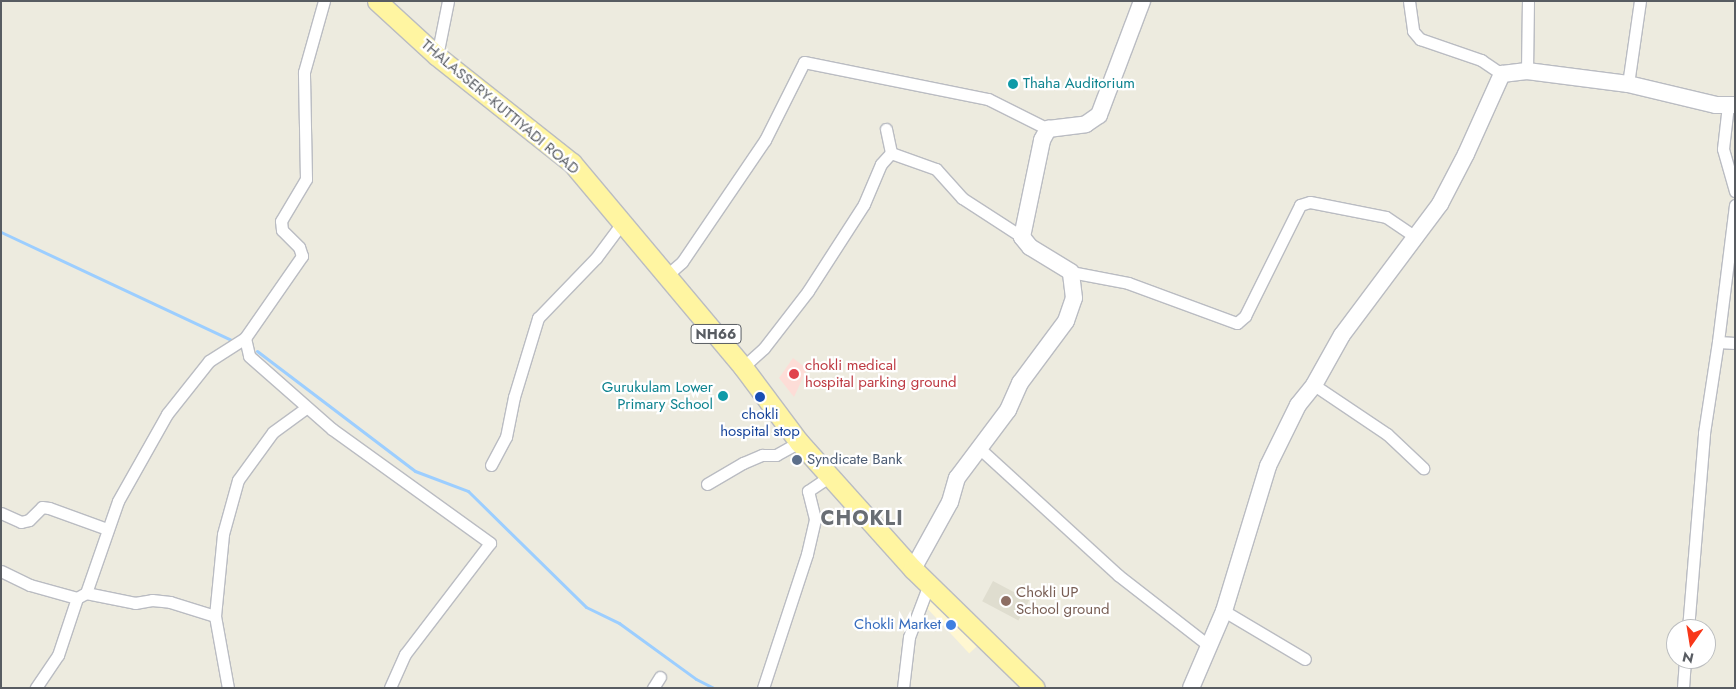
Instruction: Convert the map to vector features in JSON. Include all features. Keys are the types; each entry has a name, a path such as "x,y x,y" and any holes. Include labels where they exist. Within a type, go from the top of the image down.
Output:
{"main road":[{"name":"THALASSERY-KUTTIYADI ROAD","path":"377,1 437,56 572,163 743,366 799,442 913,569 1035,688"},
{"path":"913,569 950,502 957,478 1008,410 1020,383 1066,321 1074,298 1071,272 1030,248 1022,237 1042,140 1048,129 1086,124 1099,115 1142,1"},
{"path":"1191,688 1224,611 1268,466 1298,405 1314,385 1342,335 1417,238 1466,154 1502,74 1527,71 1628,84 1732,106"}],"street":[{"path":"36,688 58,655 107,529 131,478 185,389 209,362 245,338 302,256 299,247 282,230 281,221 306,179 304,72 324,1"},
{"path":"437,56 448,1"},
{"path":"1409,1 1413,31 1420,39 1481,60 1502,74"},
{"path":"1527,71 1528,1"},
{"path":"1628,84 1640,1"},
{"path":"666,276 682,262 765,140 804,62 988,98 1048,129"},
{"path":"1732,106 1723,149 1735,191"},
{"path":"886,129 891,153"},
{"path":"891,153 936,169 962,198 1022,237"},
{"path":"743,366 764,348 808,291 850,227 872,187 881,164 891,153"},
{"path":"1071,272 1128,283 1237,323 1245,316 1300,204 1310,202 1386,217 1417,238"},
{"path":"1689,619 1704,433 1718,342 1735,205"},
{"path":"491,465 506,437 514,396 538,318 596,258 622,223"},
{"path":"245,338 249,356 306,408 490,543 406,654 390,688"},
{"path":"1718,342 1735,343"},
{"path":"1314,385 1387,434 1422,468"},
{"path":"228,688 215,616 223,534 238,480 273,432 306,408"},
{"path":"707,484 744,463 762,455 776,455 799,442"},
{"path":"979,448 1118,575 1208,645"},
{"path":"763,688 809,545 815,519 808,491 830,476"},
{"path":"1,513 21,522 29,520 42,507 49,508 107,529"},
{"path":"1,571 30,584 82,596 135,604 152,600 170,602 215,616"},
{"path":"903,688 908,637 929,584"},
{"path":"1224,611 1304,659"},
{"path":"1683,688 1684,669"},
{"path":"653,688 660,677"}],"shaded area":[{"name":"chokli medical hospital parking ground","path":"793,358 807,369 794,397 779,378"},
{"name":"Chokli UP School ground","path":"993,581 1029,600 1018,621 982,601"},
{"name":"Chokli Market","path":"933,597 978,645 969,653 924,605"}],"waterway":[{"path":"1,232 234,341"},
{"path":"257,351 415,471 468,491 586,607 619,623 696,679 714,688"}],"place":[{"name":"Thaha Auditorium","path":"1013,84"},
{"name":"chokli medical hospital parking ground","path":"794,374"},
{"name":"Gurukulam Lower Primary School","path":"723,396"},
{"name":"chokli hospital stop","path":"760,397"},
{"name":"Syndicate Bank","path":"797,460"},
{"name":"Chokli UP School ground","path":"1006,601"},
{"name":"Chokli Market","path":"951,625"}],"district":[{"name":"CHOKLI","path":"862,518"}]}
